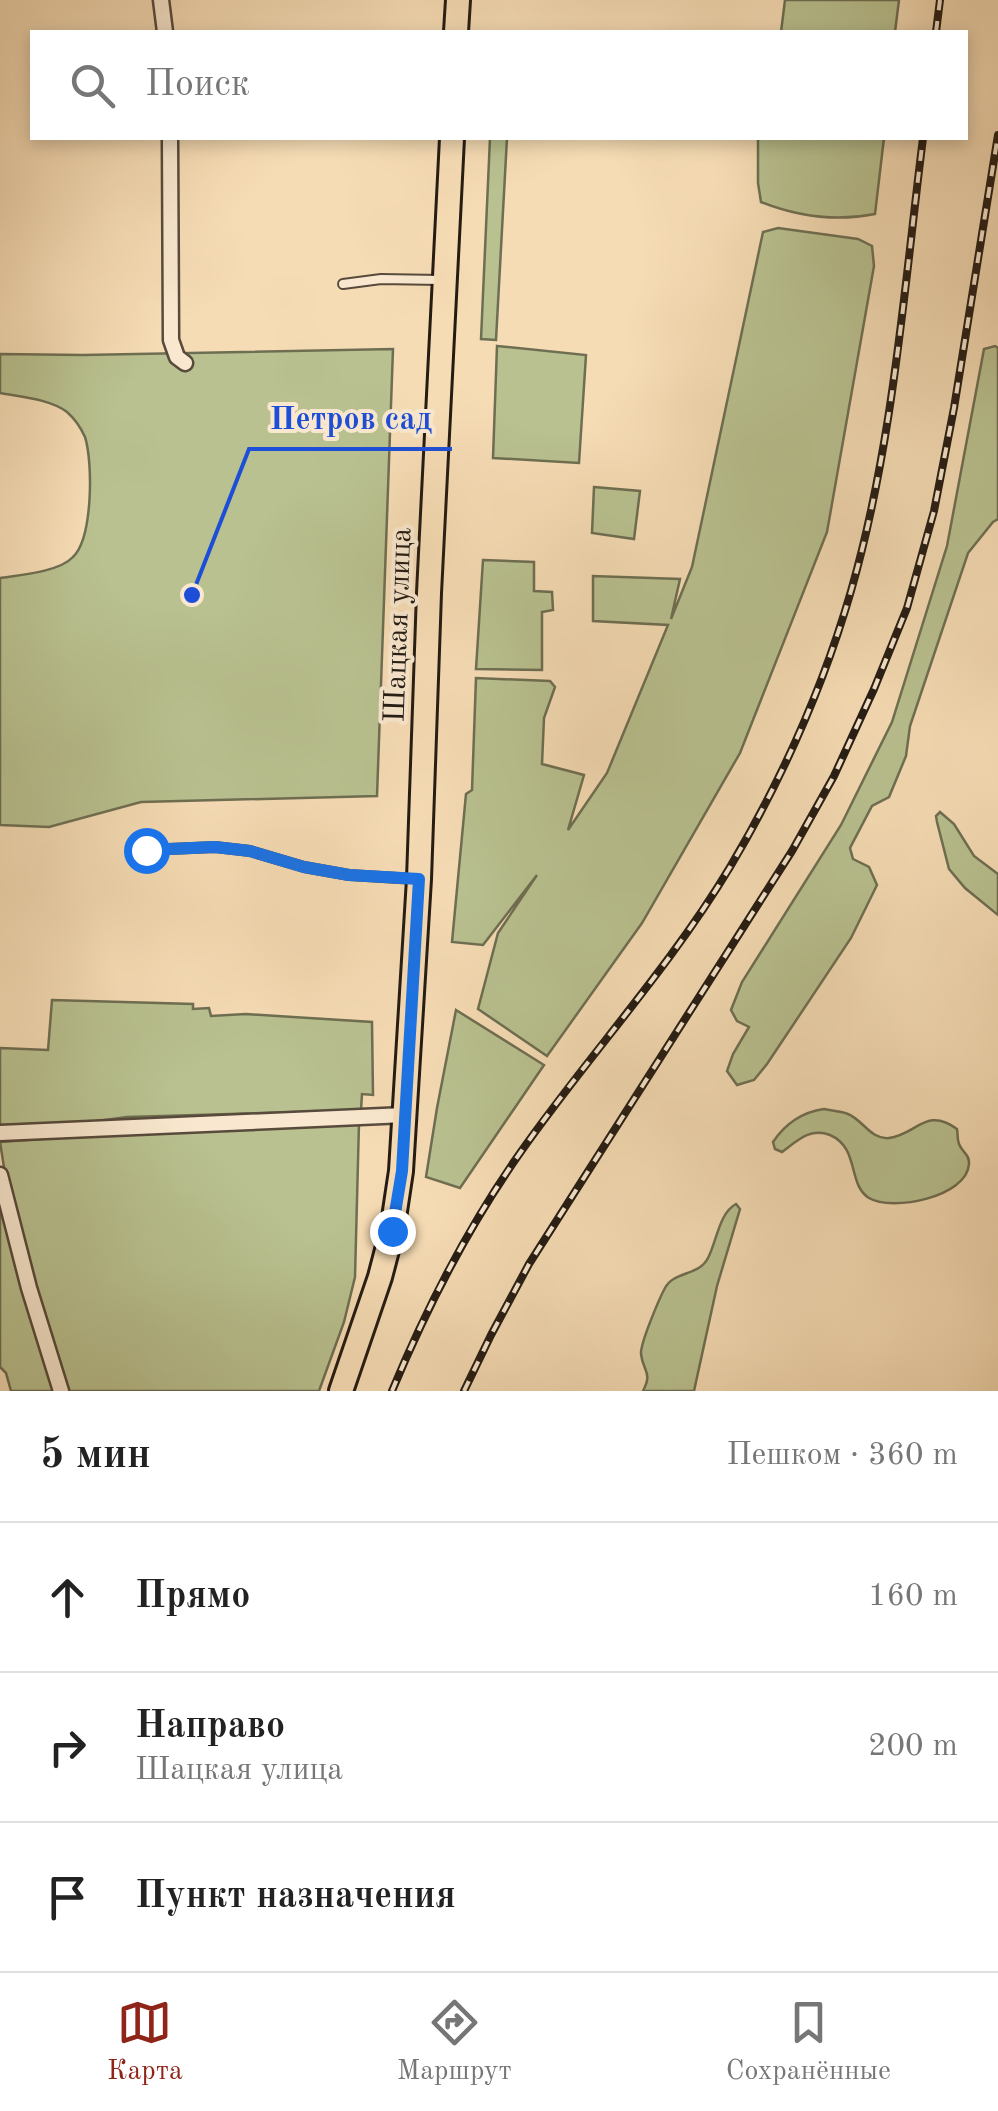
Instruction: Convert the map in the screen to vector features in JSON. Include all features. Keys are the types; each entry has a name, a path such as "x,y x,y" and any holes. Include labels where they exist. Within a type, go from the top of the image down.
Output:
{"main road":[{"path":"456,30 458,0"},
{"name":"Шацкая улица","path":"340,1391 380,1277 402,1171 452,140"}],"street":[{"path":"161,0 165,30"},
{"path":"170,140 171,331 177,357 185,363"},
{"path":"0,1133 405,1115"},
{"path":"0,1175 61,1391"}],"lane":[{"path":"343,284 446,280"},
{"path":"146,850 215,847 250,851 349,875 419,879"}],"green space":[{"path":"785,0 899,0 895,30 781,30"},
{"path":"490,140 507,140 496,340 481,339"},
{"path":"758,140 884,140 875,214 817,217 789,211 761,202"},
{"path":"778,228 858,239 872,246 874,266 827,532 740,753 642,923 547,1056 478,1009 498,933 537,875 483,945 452,942 466,794 472,790 476,678 550,681 555,687 544,718 542,764 584,775 568,830 607,773 668,625 593,621 593,576 680,579 671,619 692,567 763,232"},
{"path":"497,346 586,355 579,463 493,458"},
{"path":"995,346 998,519 968,553 910,726 906,756 889,797 872,806 850,848 853,859 869,867 877,885 851,938 767,1064 754,1080 737,1085 727,1071 749,1027 737,1021 731,1010 742,982 841,825 892,722 947,546 984,349"},
{"path":"393,349 377,796 141,802 49,827 0,825 0,578 49,569 73,557 80,547 88,517 90,481 88,449 78,424 52,404 0,393 0,354"},
{"path":"594,487 640,491 634,539 592,533"},
{"path":"483,560 534,562 534,591 552,592 553,610 542,612 542,670 476,669"},
{"path":"940,812 954,824 974,856 998,874 998,915 949,869 936,816"},
{"path":"52,1000 193,1004 193,1009 209,1008 211,1016 246,1014 372,1022 373,1095 362,1094 361,1110 0,1125 0,1048 48,1050"},
{"path":"456,1010 544,1065 460,1188 426,1177"},
{"path":"824,1109 848,1114 883,1138 898,1136 929,1121 946,1123 957,1129 959,1144 968,1158 965,1176 943,1193 927,1199 880,1202 862,1192 846,1148 830,1135 810,1134 782,1152 775,1149 773,1142 789,1124"},
{"path":"359,1123 355,1277 344,1322 319,1391 65,1391 9,1199 0,1142"},
{"path":"0,1194 58,1391 11,1391 0,1367"},
{"path":"736,1204 740,1209 717,1286 694,1391 643,1391 647,1376 641,1349 662,1294 674,1279 704,1264 722,1221"}],"railway":[{"path":"936,30 940,0"},
{"path":"464,1391 529,1264 792,851 834,776 874,689 907,608 934,511 998,135"},
{"path":"392,1391 434,1298 483,1210 546,1117 706,905 749,834 799,733 840,627 877,480 896,366 923,140"}],"place":[{"name":"Петров сад","path":"192,595"}],"route":[{"path":"146,850 215,847 250,851 349,875 419,879 402,1171 392,1231"}]}
